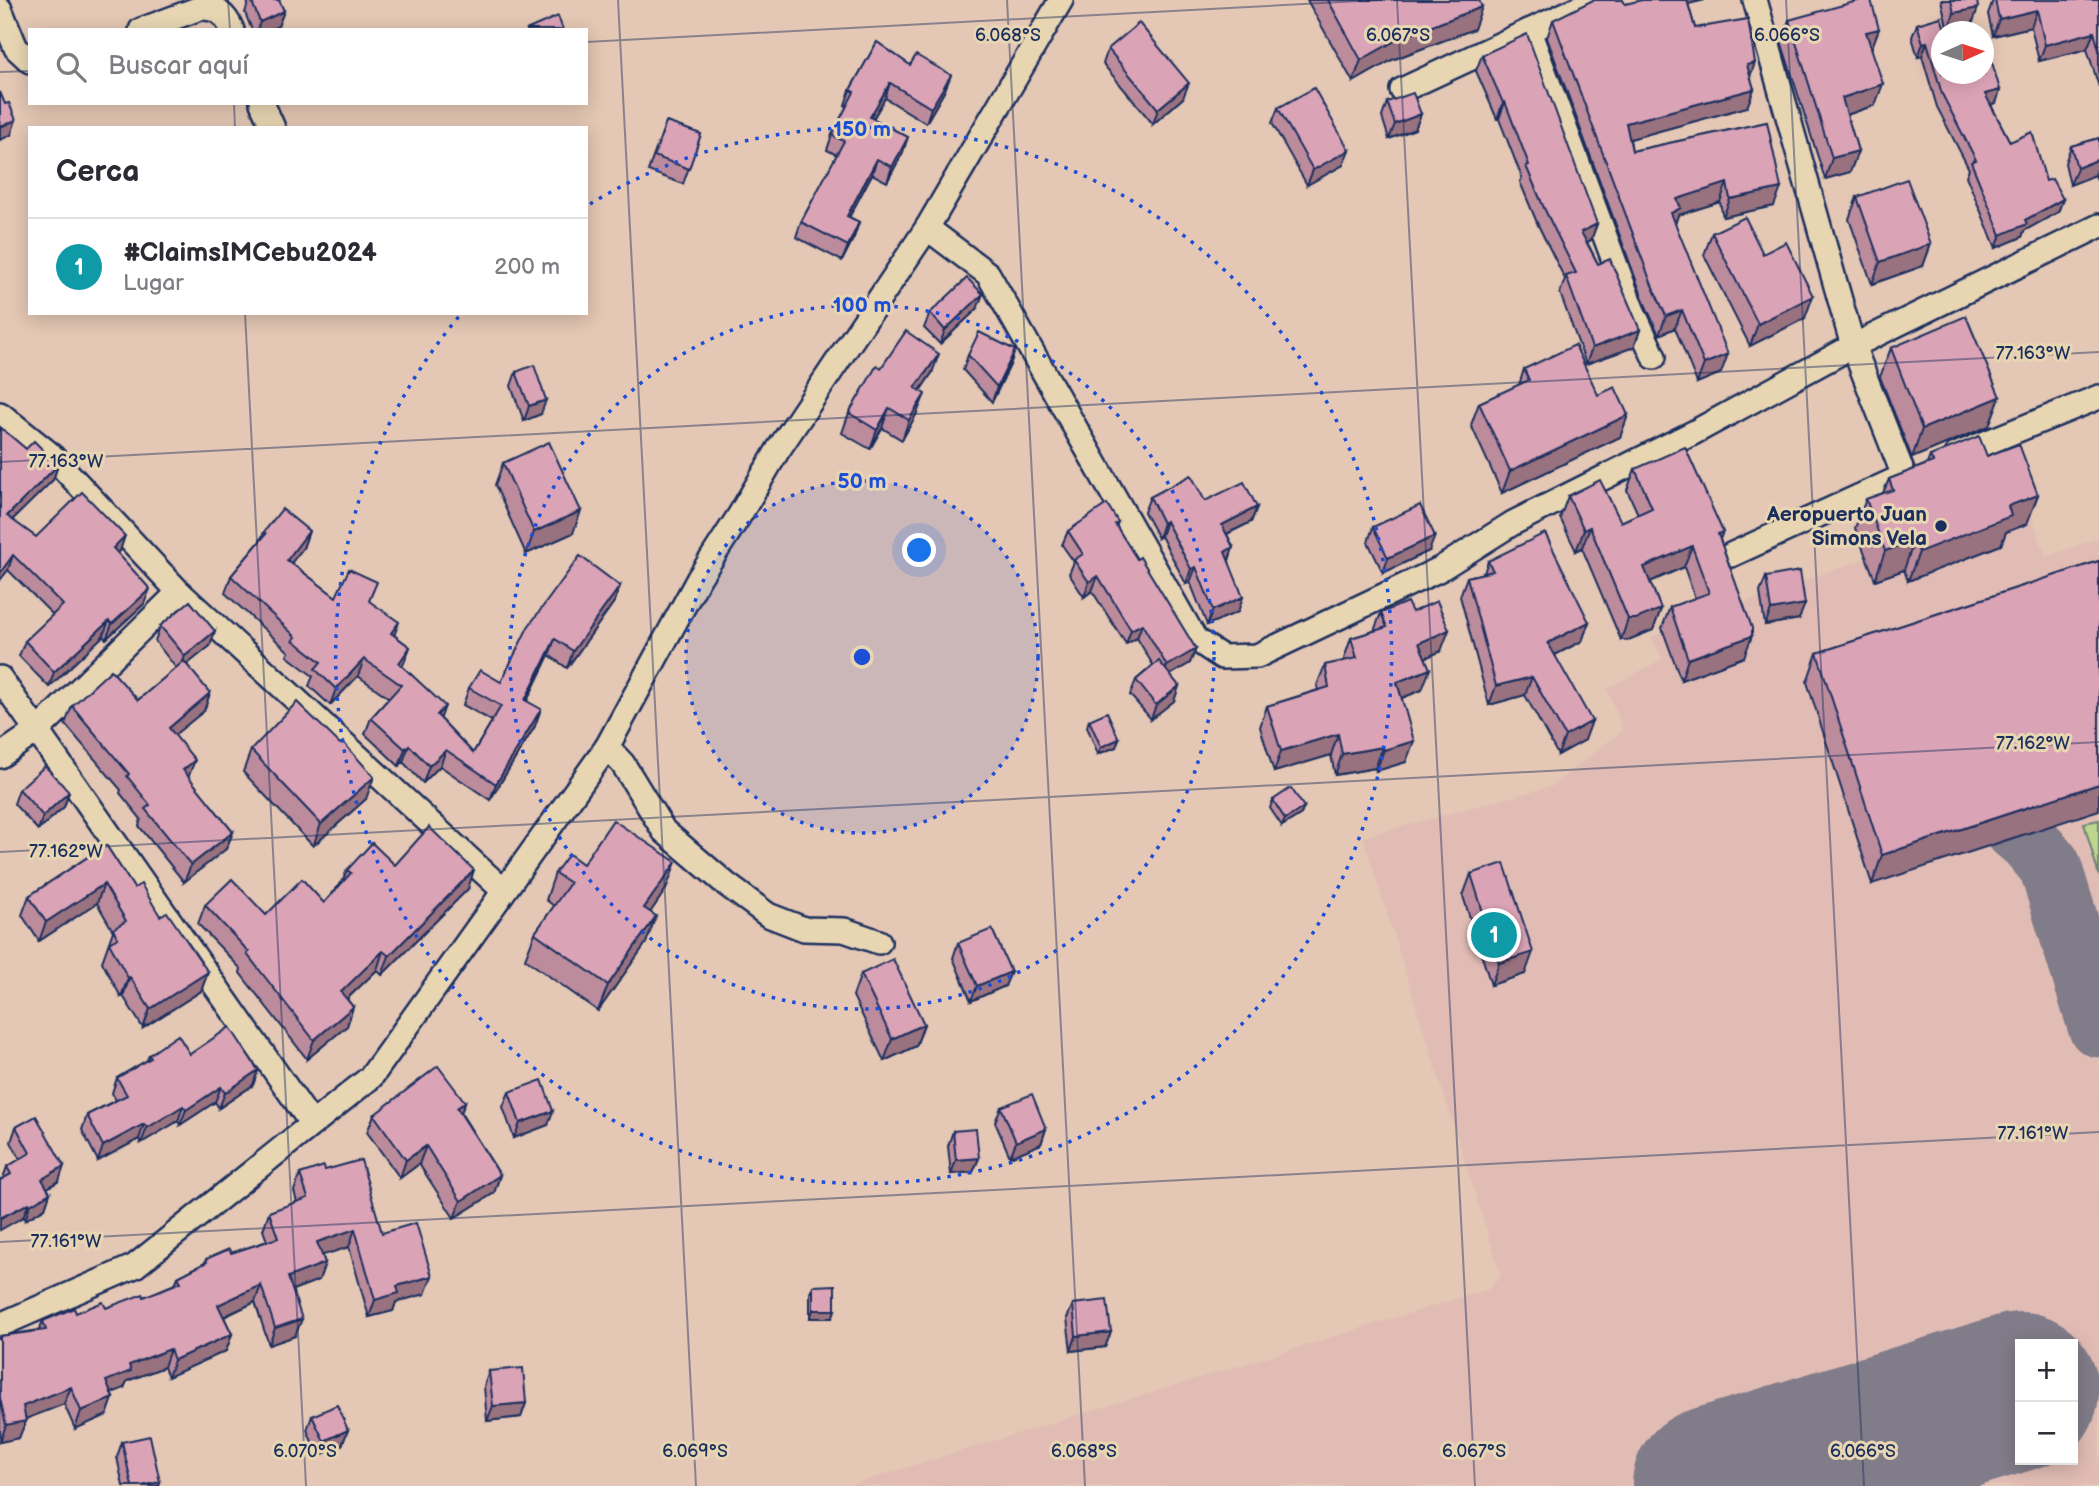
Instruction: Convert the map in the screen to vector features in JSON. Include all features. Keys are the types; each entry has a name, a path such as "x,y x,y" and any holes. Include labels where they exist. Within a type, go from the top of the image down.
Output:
{"street":[{"path":"0,1325 135,1266 371,1077 607,747 699,578 778,450 927,228 1060,0"},
{"path":"1402,90 1596,0"},
{"path":"1755,0 1853,346 1904,476"},
{"path":"146,28 194,10 208,8 222,14 231,28"},
{"path":"0,9 16,48 28,59"},
{"path":"1529,31 1632,309 1654,357"},
{"path":"263,105 272,126"},
{"path":"927,228 988,274 1195,639 1222,657 1258,656 1440,569 1513,523 1693,433 1853,346 2099,226"},
{"path":"1731,555 1904,476 2099,397"},
{"path":"0,414 51,455 179,593 503,890"},
{"path":"0,756 38,730 179,593"},
{"path":"0,678 312,1124"},
{"path":"607,747 623,764 664,831 726,884 768,915 804,929 845,930 879,942"}],"shaded area":[{"path":"2024,495 2046,557 2099,538 2099,1486 847,1486 1489,1289 1501,1276 1363,837 1552,786 1623,730 1607,689 1663,659 1651,637 1866,558 1855,528 1882,519"}],"green space":[{"path":"2099,820 2099,876 2084,823"}],"building":[{"path":"251,0 279,0 284,11 260,22"},
{"path":"1328,0 1479,0 1482,7 1400,38 1361,60"},
{"path":"1593,0 1623,0 1625,4 1642,0 1687,0 1695,28 1748,19 1755,63 1747,65 1754,89 1626,123 1632,151 1767,122 1781,188 1730,199 1727,183 1677,199 1681,208 1671,213 1728,354 1704,364 1682,310 1666,316 1652,285 1553,20"},
{"path":"1861,0 1871,0 1879,29 1866,32 1883,84 1842,98 1858,151 1832,158 1789,20"},
{"path":"1951,0 1977,0 1978,8 1954,13"},
{"path":"1995,0 2099,0 2099,50 2094,32 2045,45 2037,10 1999,19"},
{"path":"558,16 562,28 531,28"},
{"path":"1941,17 1942,21 1931,21 1931,56 1927,42 1923,43 1917,24"},
{"path":"1139,23 1189,83 1158,109 1108,49"},
{"path":"1527,34 1597,224 1581,232 1598,264 1610,259 1640,330 1592,348 1566,276 1576,273 1544,208 1526,166 1529,165 1505,102 1503,103 1482,55"},
{"path":"877,42 910,65 916,55 951,75 931,108 890,83 870,117 908,137 892,167 877,159 847,216 859,222 848,246 801,222 844,141 832,135 854,92 850,90"},
{"path":"1994,69 2000,90 1985,94 2010,142 2032,132 2046,181 2052,179 2063,199 2025,220 2027,224 2001,235 1971,162 1976,160 1939,84 1994,84"},
{"path":"1314,88 1349,150 1313,170 1278,108"},
{"path":"0,92 5,104 9,103 16,120 0,127"},
{"path":"1413,93 1421,114 1395,124 1387,102"},
{"path":"666,122 701,134 689,169 654,156"},
{"path":"2099,138 2099,159 2077,168 2071,146"},
{"path":"1907,179 1931,244 1880,262 1857,197"},
{"path":"1745,217 1763,254 1786,242 1813,296 1758,324 1712,233"},
{"path":"967,278 983,294 945,330 930,313"},
{"path":"1966,316 2000,397 1922,429 1891,348"},
{"path":"906,331 939,354 915,388 925,394 909,420 889,408 877,430 849,413 877,365 881,368"},
{"path":"979,332 1015,350 997,387 968,355"},
{"path":"1575,345 1598,395 1615,387 1628,415 1510,471 1479,403 1529,380 1524,369"},
{"path":"534,365 546,400 529,406 516,372"},
{"path":"0,427 26,449 34,441 58,465 7,516 36,537 82,492 125,536 113,548 150,589 112,624 109,621 54,672 25,641 63,605 13,555 0,573"},
{"path":"1979,436 1987,456 2019,444 2038,495 2008,506 2011,516 1919,552 1914,541 1885,551 1866,499 1893,490 1889,479 1933,462 1930,456"},
{"path":"549,442 581,511 534,532 503,463"},
{"path":"1685,447 1723,532 1718,534 1752,628 1752,636 1688,659 1670,607 1709,593 1692,546 1644,567 1661,609 1636,619 1628,619 1590,527 1584,530 1568,496 1600,480 1621,522 1652,508 1635,469"},
{"path":"1191,475 1205,501 1244,482 1257,507 1222,525 1233,547 1225,552 1243,597 1213,610 1196,567 1191,569 1150,497"},
{"path":"1107,504 1118,522 1115,524 1137,559 1140,557 1196,649 1167,666 1142,624 1131,630 1098,576 1089,582 1074,560 1083,554 1068,531"},
{"path":"1420,505 1435,536 1388,558 1373,527"},
{"path":"282,509 309,531 287,560 336,597 349,569 377,582 369,601 399,622 391,633 410,647 399,663 445,706 437,715 473,753 501,706 469,688 480,670 501,682 528,627 580,556 620,586 573,651 555,639 525,700 541,709 496,784 446,750 429,766 409,745 405,749 371,718 401,685 364,659 336,689 315,669 321,662 293,640 296,637 231,576 266,534 264,532"},
{"path":"1545,533 1589,622 1548,643 1592,721 1565,736 1532,677 1496,686 1467,577 1493,571 1488,561"},
{"path":"2099,561 2099,784 1882,855 1817,653"},
{"path":"1800,571 1805,604 1771,610 1766,577"},
{"path":"190,601 215,631 185,656 160,626"},
{"path":"1437,601 1449,630 1419,643 1430,669 1397,682 1414,741 1384,750 1383,747 1342,754 1338,734 1281,751 1267,706 1329,687 1325,665 1357,658 1351,638 1387,627 1381,613 1407,602 1412,612"},
{"path":"184,661 210,693 169,728 195,760 183,770 233,832 191,865 145,809 150,805 127,776 129,774 72,706 111,670 138,700"},
{"path":"1159,661 1179,686 1156,705 1136,680"},
{"path":"297,702 340,744 343,742 374,777 321,824 251,750"},
{"path":"1107,712 1119,739 1101,747 1089,720"},
{"path":"45,766 69,792 43,816 19,789"},
{"path":"1291,788 1304,807 1285,819 1273,800"},
{"path":"613,820 676,862 644,908 656,916 608,985 535,933 570,883 555,873 569,854 583,864"},
{"path":"429,827 474,870 389,956 383,951 341,992 353,1007 314,1040 247,954 249,952 205,905 232,879 266,915 302,879 324,903 351,873 347,870 372,843 395,865"},
{"path":"106,845 134,888 141,884 160,916 167,912 208,972 150,1009 130,977 128,978 109,943 118,938 113,929 126,921 104,884 46,922 29,896"},
{"path":"1504,863 1533,952 1499,963 1471,874"},
{"path":"992,929 1011,972 977,986 958,943"},
{"path":"893,959 924,1024 892,1039 861,974"},
{"path":"230,1027 258,1070 225,1093 221,1087 186,1110 183,1106 147,1128 144,1124 103,1146 87,1115 127,1095 117,1078 151,1058 149,1055 178,1035 190,1054"},
{"path":"438,1066 465,1102 457,1108 500,1175 461,1201 426,1146 406,1160 374,1115"},
{"path":"542,1080 553,1111 520,1123 509,1092"},
{"path":"1032,1094 1046,1129 1016,1142 1001,1107"},
{"path":"36,1116 64,1166 42,1179 50,1193 0,1218 0,1180 11,1174 7,1167 30,1153 16,1127"},
{"path":"976,1129 979,1158 956,1160 953,1131"},
{"path":"361,1160 382,1233 416,1223 432,1276 397,1286 399,1293 375,1300 355,1229 317,1242 325,1263 288,1277 302,1319 275,1328 261,1285 218,1305 232,1334 174,1360 170,1349 129,1365 131,1371 106,1381 113,1398 81,1411 71,1387 23,1406 26,1421 6,1425 0,1398 0,1336 46,1330 43,1321 74,1308 76,1313 103,1302 106,1308 143,1294 144,1297 181,1282 178,1277 207,1262 206,1259 229,1249 231,1253 278,1238 269,1212 308,1198 300,1174 324,1166 325,1170"},
{"path":"835,1285 835,1310 813,1310 813,1286"},
{"path":"1107,1300 1111,1332 1076,1336 1073,1304"},
{"path":"523,1368 526,1403 493,1406 489,1371"},
{"path":"337,1405 348,1430 324,1441 312,1416"},
{"path":"150,1436 160,1482 132,1486 122,1442"}],"taxiway":[{"path":"1951,788 2001,817 2030,842 2050,866 2099,1026"}],"runway":[{"path":"1711,1486 2015,1393"}],"place":[{"name":"Aeropuerto Juan Simons Vela","path":"1941,526"},
{"name":"#ClaimsIMCebu2024","path":"1494,935"}]}
